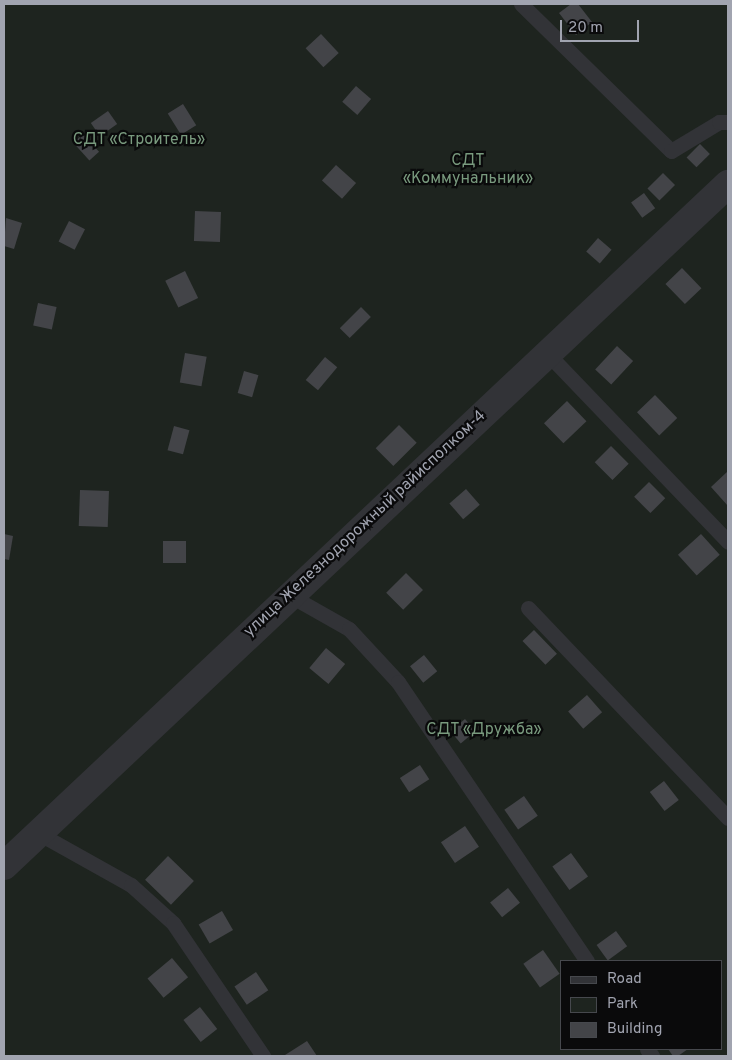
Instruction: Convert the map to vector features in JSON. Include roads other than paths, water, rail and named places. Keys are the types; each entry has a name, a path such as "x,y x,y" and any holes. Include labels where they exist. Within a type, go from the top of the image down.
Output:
{"street":[{"name":"улица Железнодорожный райисполком-4","path":"4,866 546,352 728,184"}],"lane":[{"path":"521,4 671,151 719,122 728,122"},
{"path":"546,352 728,542"},
{"path":"289,596 349,630 398,682 586,960"},
{"path":"528,608 728,818"},
{"path":"38,833 131,885 173,923 263,1056"}],"park label":[{"name":"СДТ «Строитель»","path":"139,140"},
{"name":"СДТ «Коммунальник»","path":"468,170"},
{"name":"СДТ «Дружба»","path":"484,730"}]}
